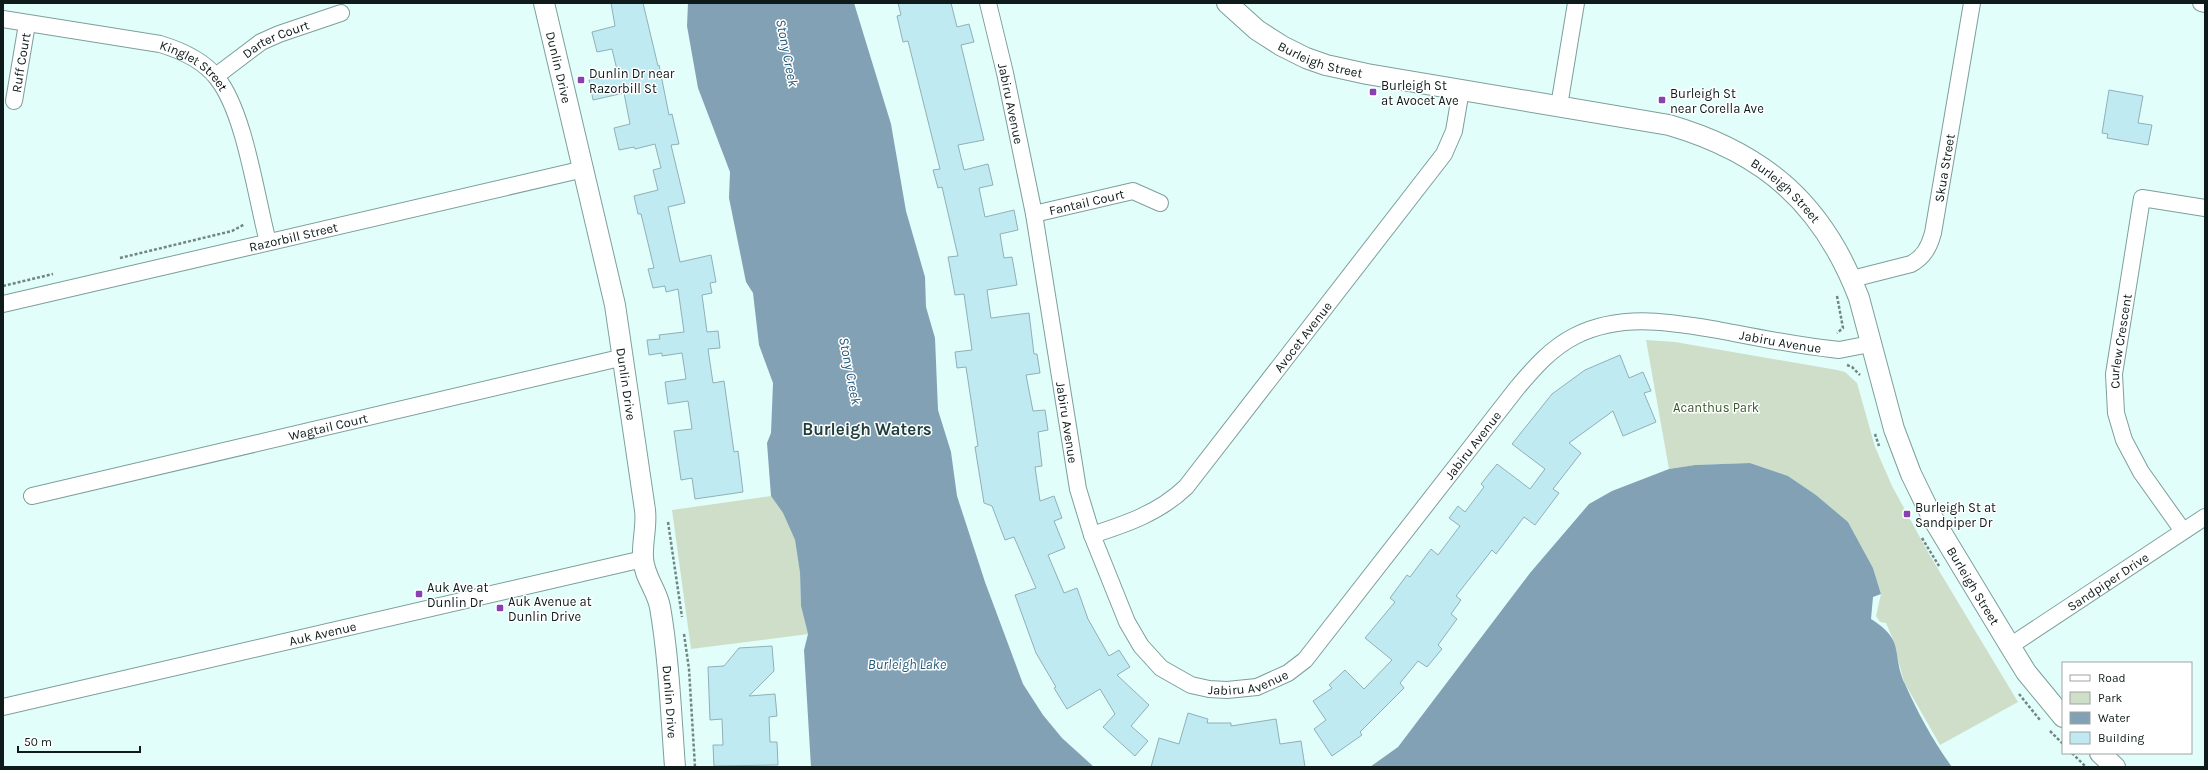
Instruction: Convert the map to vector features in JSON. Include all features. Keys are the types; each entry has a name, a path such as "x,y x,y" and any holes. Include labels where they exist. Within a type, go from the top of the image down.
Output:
{"street":[{"name":"Dunlin Drive","path":"544,3 615,305 624,357 646,510 643,559 648,581 660,604 671,705 675,767"},
{"name":"Jabiru Avenue","path":"988,3 1005,73 1034,214 1078,489 1092,535 1127,622 1148,656 1162,668 1190,684 1210,689 1227,690 1257,687 1278,679 1304,660 1526,377 1557,347 1576,336 1616,322 1657,320 1831,350 1839,350 1870,344"},
{"name":"Burleigh Street","path":"1227,3 1256,30 1282,46 1306,58 1367,74 1669,125 1716,140 1736,150 1760,166 1807,207 1838,251 1852,279 1859,298 1870,344 1894,429 1910,474 1932,517 2026,672 2062,716"},
{"path":"1559,106 1576,3"},
{"name":"Skua Street","path":"1852,279 1911,264 1919,260 1928,247 1933,233 1972,3"},
{"path":"2201,3 2205,4"},
{"name":"Darter Court","path":"216,76 261,42 341,13"},
{"name":"Kinglet Street","path":"3,19 160,44 179,50 216,76 226,90 237,119 268,242"},
{"name":"Ruff Court","path":"14,100 27,24"},
{"name":"Avocet Avenue","path":"1092,535 1147,515 1165,505 1186,487 1444,154 1455,126 1461,90"},
{"name":"Razorbill Street","path":"3,304 584,169"},
{"name":"Fantail Court","path":"1034,214 1133,191 1160,202"},
{"name":"Curlew Crescent","path":"2183,531 2141,472 2124,440 2116,413 2114,374 2142,198 2205,208"},
{"name":"Wagtail Court","path":"32,496 624,357"},
{"name":"Sandpiper Drive","path":"2010,646 2205,517"},
{"name":"Auk Avenue","path":"3,708 643,559"},
{"path":"2101,754 2115,767"}],"path":[{"path":"113,260 232,232 245,224"},
{"path":"3,286 54,274"},
{"path":"1830,332 1838,333 1843,328 1836,292"},
{"path":"2073,754 2086,767"}],"green space":[{"name":"Acanthus Park","path":"1646,340 1675,342 1837,370 1845,372 1857,383 1875,447 1892,486 1929,554 2018,702 1940,745 1904,682 1892,637 1886,623 1880,622 1876,616 1881,594 1873,568 1848,522 1816,495 1788,476 1750,463 1695,465 1669,469"},
{"path":"771,496 783,513 795,540 800,573 801,606 808,634 691,649 672,510"}],"water":[{"name":"Burleigh Lake","path":"688,3 854,3 891,124 906,211 925,277 926,307 935,338 938,410 951,452 957,496 985,582 1023,684 1043,715 1062,738 1094,767 811,767 804,650 808,634 801,606 800,573 795,540 783,513 771,496 767,443 771,433 773,383 759,345 753,293 746,282 729,198 730,172 698,88 687,26"},
{"path":"1750,463 1788,476 1816,495 1848,522 1873,568 1881,594 1873,597 1871,619 1889,634 1893,641 1896,648 1901,673 1910,695 1932,737 1952,767 1370,767 1398,747 1530,573 1589,504 1612,491 1669,469 1695,465"}],"building":[{"path":"611,3 643,3 658,66 659,65 669,115 672,114 679,144 671,145 685,203 668,207 680,262 711,255 716,282 710,283 712,293 702,295 707,332 718,331 720,348 708,349 713,383 724,381 734,452 738,451 743,492 695,499 692,478 681,480 674,431 692,429 688,401 668,404 665,382 686,379 682,353 662,356 662,353 649,355 647,340 660,339 659,335 684,332 678,289 666,292 665,286 653,288 648,269 654,268 641,214 638,214 634,196 658,190 653,170 661,168 655,144 635,149 634,147 619,150 614,128 630,124 624,93 593,100 589,80 618,74 612,49 597,52 592,32 615,26"},
{"path":"898,3 951,3 957,27 969,24 974,42 961,45 984,140 958,145 964,170 988,164 993,185 979,188 985,217 1014,210 1018,230 1000,234 1004,258 1012,257 1017,285 987,290 991,318 1029,313 1034,354 1037,354 1040,373 1026,375 1033,411 1045,410 1048,430 1038,432 1042,466 1035,467 1040,501 1054,496 1062,518 1054,521 1065,548 1048,555 1064,593 1077,588 1088,619 1109,656 1119,650 1130,667 1117,675 1149,705 1131,726 1148,741 1135,756 1103,727 1115,714 1100,689 1067,709 1054,688 1056,687 1036,653 1015,595 1036,588 1014,537 1005,540 992,506 984,503 975,447 978,446 966,367 957,368 955,352 972,350 964,294 955,295 948,257 958,256 942,187 938,188 933,170 940,169 908,41 903,42 897,16 901,15"},
{"path":"2109,90 2143,96 2138,123 2152,125 2148,145 2107,138 2108,134 2102,133"},
{"path":"1620,355 1629,378 1643,372 1651,391 1644,393 1656,422 1623,436 1613,411 1569,443 1581,453 1553,489 1559,493 1535,525 1524,517 1496,554 1492,550 1456,596 1461,600 1451,614 1457,619 1438,645 1442,649 1427,667 1418,661 1400,683 1404,688 1360,732 1362,735 1332,756 1314,729 1326,720 1313,701 1332,688 1329,685 1345,670 1364,689 1392,660 1365,638 1395,602 1390,598 1407,575 1410,577 1431,549 1438,555 1460,526 1449,518 1458,506 1465,512 1484,487 1481,484 1497,464 1530,489 1545,469 1512,444 1552,394 1585,370"},
{"path":"772,646 774,671 749,696 775,694 777,716 769,717 770,742 777,742 778,765 714,766 713,745 723,745 722,719 710,720 708,667 724,666 739,648"},
{"path":"1188,713 1208,719 1207,723 1231,723 1231,726 1276,719 1280,744 1301,741 1305,767 1151,767 1159,738 1179,744"}],"place":[{"name":"Dunlin Dr near Razorbill St","path":"581,80"},
{"name":"Burleigh St at Avocet Ave","path":"1373,92"},
{"name":"Burleigh St near Corella Ave","path":"1662,100"},
{"name":"Burleigh St at Sandpiper Dr","path":"1907,514"},
{"name":"Auk Ave at Dunlin Dr","path":"419,594"},
{"name":"Auk Avenue at Dunlin Drive","path":"500,608"}],"district":[{"name":"Burleigh Waters","path":"867,429"}],"water label":[{"name":"Stony Creek","path":"787,53"},
{"name":"Stony Creek","path":"850,371"}]}
